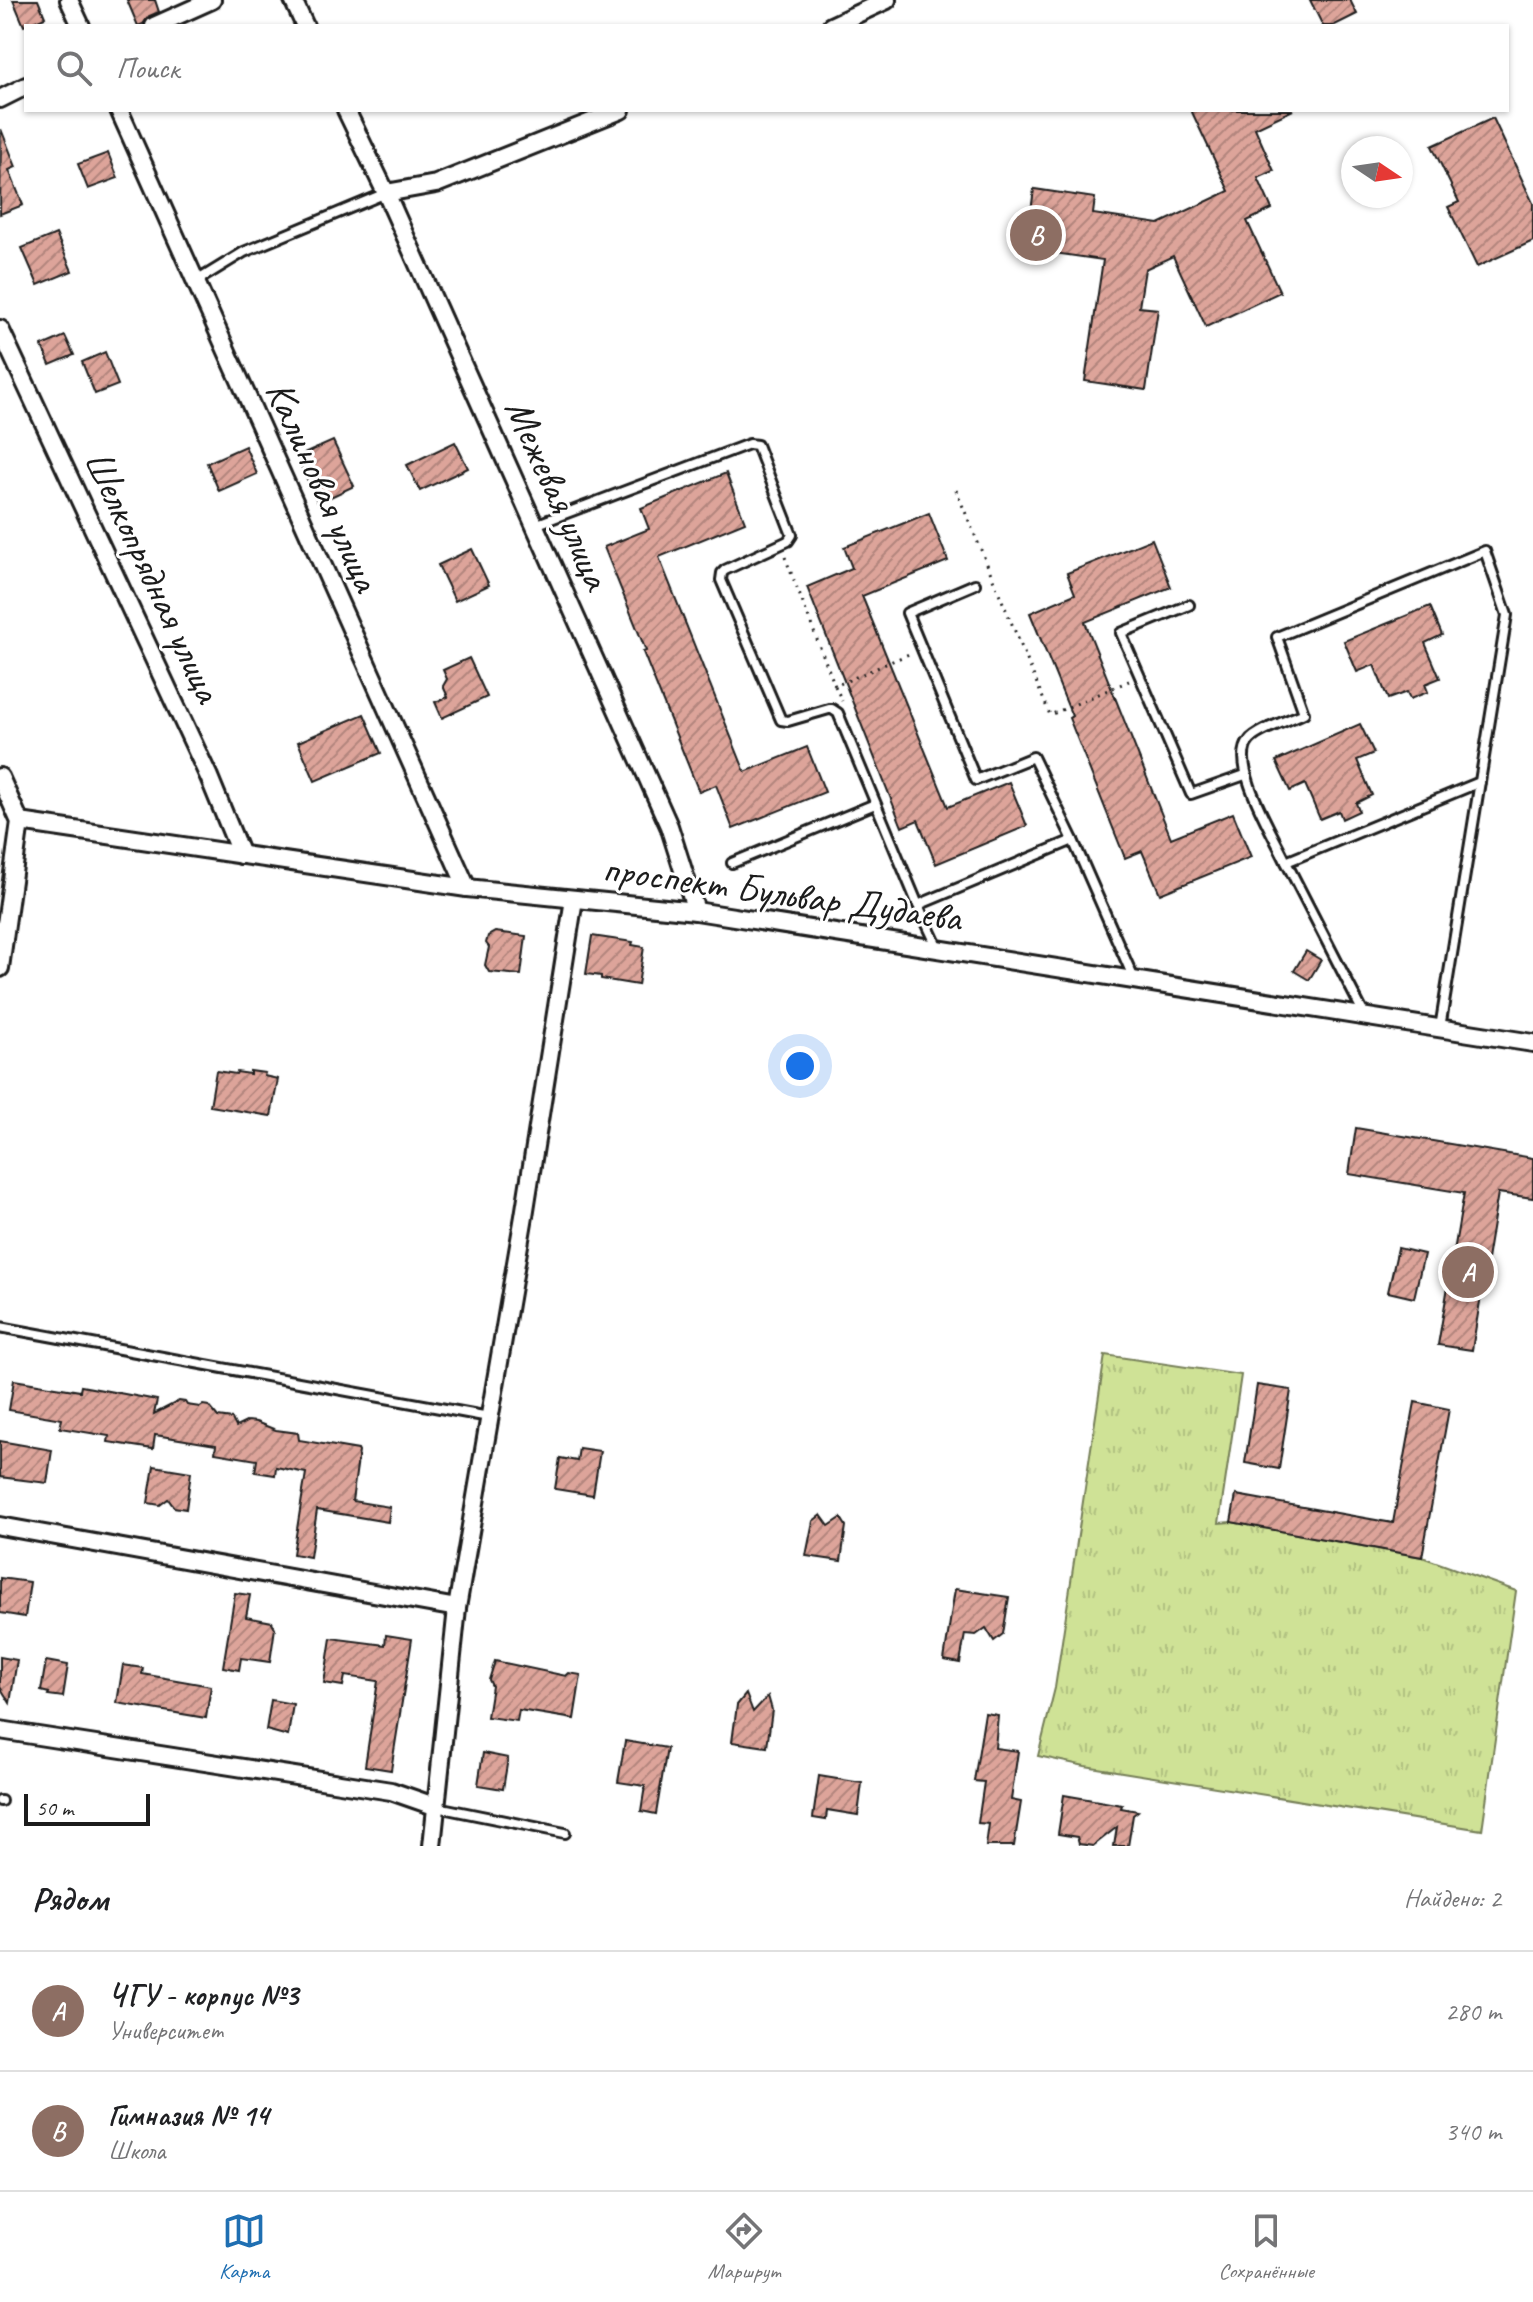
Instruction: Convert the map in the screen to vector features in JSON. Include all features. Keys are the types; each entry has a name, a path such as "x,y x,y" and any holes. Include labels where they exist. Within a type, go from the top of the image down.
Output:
{"street":[{"path":"69,0 80,24"},
{"path":"158,24 212,0"},
{"path":"293,0 304,24"},
{"path":"835,24 887,0"},
{"path":"0,99 24,87"},
{"name":"Калиновая улица","path":"120,112 467,888"},
{"name":"Межевая улица","path":"347,112 669,826 696,911"},
{"path":"386,193 436,184 616,112"},
{"name":"Шелкопрядная улица","path":"0,329 209,777 241,855"},
{"path":"0,777 18,816 0,968"},
{"name":"проспект Бульвар Дудаева","path":"18,816 241,855 467,888 696,911 1533,1043"},
{"path":"432,1846 457,1608 574,899"},
{"path":"0,1526 457,1608"},
{"path":"0,1730 391,1791 437,1807"}],"lane":[{"path":"194,283 244,252 386,193"},
{"path":"534,525 753,444 759,449 791,531 790,538 725,570 721,580 778,717 784,722 829,709 836,710 939,949"},
{"path":"1365,1017 1245,775 1243,749 1250,738 1304,713 1277,637 1485,551 1507,615 1440,1028"},
{"path":"975,584 907,613 976,780 1033,757 1134,980"},
{"path":"1189,605 1121,633 1191,794 1245,775"},
{"path":"1286,862 1480,782"},
{"path":"0,801 18,816"},
{"path":"732,863 875,804"},
{"path":"918,905 1073,840"},
{"path":"0,1327 489,1417"},
{"path":"437,1807 565,1833"}],"path":[{"path":"956,490 1050,715 1140,676"},
{"path":"780,544 835,686 922,649"}],"green space":[{"path":"1105,1355 1241,1375 1219,1523 1231,1522 1422,1557 1516,1591 1482,1830 1038,1756 1055,1688"}],"building":[{"path":"13,0 38,0 45,17 24,26"},
{"path":"127,0 155,0 159,12 149,16 143,24 137,24"},
{"path":"1310,0 1350,0 1357,14 1337,24 1322,24"},
{"path":"1192,112 1289,112 1255,128 1274,171 1258,178 1272,209 1247,221 1280,292 1206,327 1173,256 1145,269 1139,307 1158,309 1146,390 1085,381 1103,260 1026,249 1034,189 1095,198 1093,214 1159,224 1229,191"},
{"path":"1493,118 1533,203 1533,241 1477,267 1448,207 1459,202 1432,146"},
{"path":"1,129 16,167 9,170 23,205 0,214"},
{"path":"108,153 118,178 88,189 78,164"},
{"path":"56,234 72,271 38,285 22,248"},
{"path":"65,336 74,355 50,365 42,346"},
{"path":"105,352 118,385 95,394 82,362"},
{"path":"333,441 354,486 318,503 297,457"},
{"path":"455,442 468,468 420,491 407,465"},
{"path":"245,446 257,474 219,491 207,463"},
{"path":"726,473 745,522 659,557 745,772 807,747 825,792 733,829 716,785 699,792 604,547 649,529 641,508"},
{"path":"929,513 948,561 862,596 948,807 1009,782 1027,826 936,864 918,820 902,827 807,587 852,568 844,547"},
{"path":"1152,539 1171,587 1085,622 1171,838 1233,813 1251,857 1160,894 1142,851 1125,858 1030,613 1075,594 1067,573"},
{"path":"472,549 489,585 455,601 438,565"},
{"path":"1430,606 1442,635 1425,643 1440,678 1425,684 1428,692 1410,699 1407,692 1388,699 1374,665 1357,672 1344,641"},
{"path":"469,658 487,697 442,718 435,702 448,697 443,686 447,679 443,670"},
{"path":"364,714 381,753 315,781 298,742"},
{"path":"1360,724 1374,753 1357,760 1372,795 1356,803 1359,811 1342,819 1339,811 1320,819 1305,784 1290,791 1276,761"},
{"path":"495,932 526,936 521,975 489,972 485,965 489,947 486,943 488,936"},
{"path":"592,936 633,942 632,945 644,947 638,985 586,974"},
{"path":"1306,951 1321,960 1309,980 1294,971"},
{"path":"216,1071 250,1074 250,1071 278,1079 271,1116 210,1106"},
{"path":"1356,1128 1533,1158 1533,1198 1498,1193 1472,1350 1438,1345 1464,1193 1349,1174"},
{"path":"1398,1248 1424,1254 1414,1298 1388,1292"},
{"path":"14,1380 80,1391 81,1386 157,1400 154,1414 179,1401 187,1405 209,1406 218,1417 232,1419 236,1427 248,1421 256,1422 276,1430 298,1433 299,1440 358,1450 352,1501 390,1507 388,1522 317,1510 310,1557 293,1554 306,1473 276,1467 275,1475 255,1472 257,1460 215,1453 216,1445 155,1435 153,1449 108,1442 109,1436 60,1428 62,1419 9,1410"},
{"path":"1257,1385 1291,1390 1279,1469 1245,1463"},
{"path":"1415,1402 1449,1409 1422,1557 1231,1522 1236,1495 1393,1523"},
{"path":"0,1441 52,1450 47,1483 0,1477"},
{"path":"579,1448 600,1451 593,1495 555,1489 560,1458 577,1461"},
{"path":"154,1466 191,1472 186,1509 174,1507 168,1499 160,1505 148,1503"},
{"path":"821,1515 829,1526 841,1518 846,1526 841,1561 806,1556 813,1521"},
{"path":"0,1578 30,1582 25,1617 0,1613"},
{"path":"955,1589 1009,1597 1003,1634 994,1641 986,1628 976,1635 965,1634 960,1663 944,1660"},
{"path":"235,1593 250,1595 246,1617 272,1622 275,1628 270,1662 241,1658 239,1670 223,1667"},
{"path":"386,1635 412,1639 391,1770 365,1766 378,1681 345,1676 343,1686 324,1683 331,1638 385,1645"},
{"path":"0,1657 17,1660 10,1703 0,1687"},
{"path":"46,1661 68,1665 63,1697 41,1691"},
{"path":"495,1661 566,1676 569,1673 581,1675 574,1719 519,1710 517,1721 487,1717 492,1686 489,1680"},
{"path":"123,1665 143,1668 142,1674 211,1686 206,1718 117,1703"},
{"path":"746,1694 753,1712 768,1696 772,1710 767,1747 732,1742 737,1705"},
{"path":"271,1700 293,1704 288,1736 266,1730"},
{"path":"985,1713 998,1715 995,1748 1018,1751 1011,1800 1021,1802 1014,1846 986,1846 989,1824 978,1823 984,1782 974,1781"},
{"path":"625,1741 667,1748 656,1814 641,1811 645,1786 618,1782"},
{"path":"483,1753 508,1758 503,1789 478,1785"},
{"path":"819,1776 862,1783 858,1815 827,1810 826,1820 813,1818"},
{"path":"1064,1795 1122,1805 1121,1808 1138,1811 1133,1815 1128,1846 1114,1846 1117,1827 1093,1846 1079,1844 1077,1837 1058,1834"}],"place":[{"name":"Гимназия № 14","path":"1036,235"},
{"name":"ЧГУ - корпус №3","path":"1468,1272"}]}
